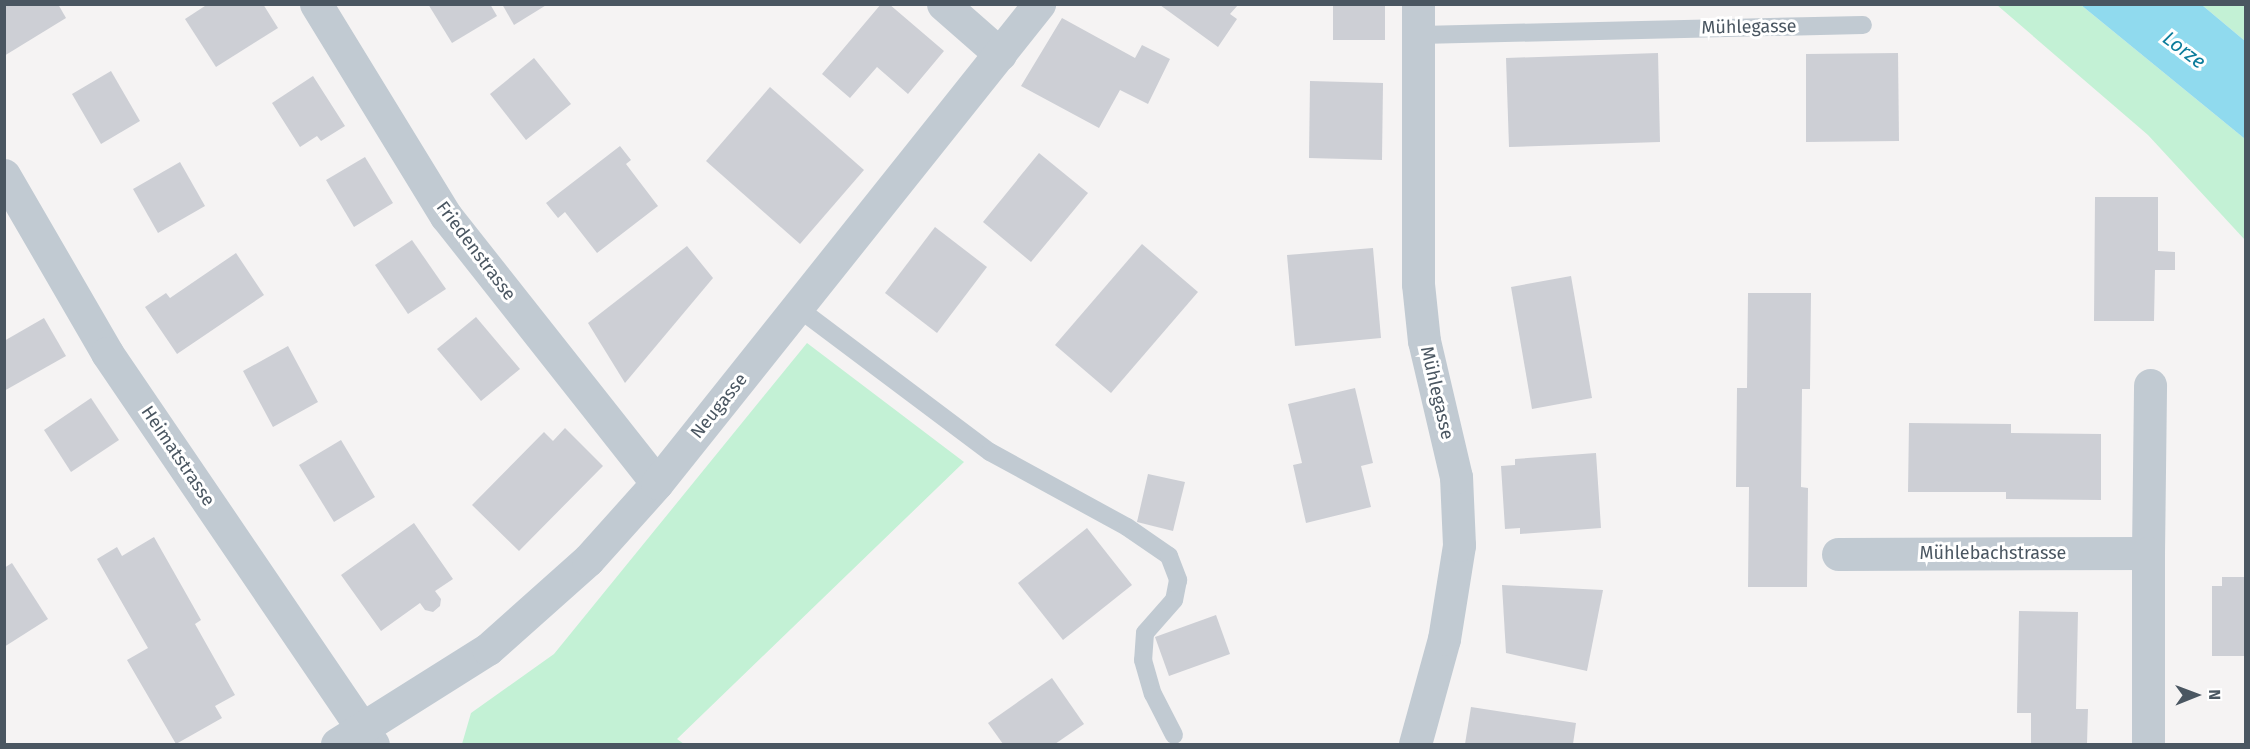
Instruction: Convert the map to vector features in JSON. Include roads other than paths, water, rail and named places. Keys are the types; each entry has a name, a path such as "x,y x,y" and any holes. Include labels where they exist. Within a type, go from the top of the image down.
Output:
{"street":[{"name":"Friedenstrasse","path":"316,4 446,216 657,483"},
{"path":"943,4 1000,54"},
{"name":"Neugasse","path":"357,740 497,642 588,560 657,483 1040,4"},
{"name":"Mühlegasse","path":"1414,744 1444,639 1459,545 1456,477 1424,341 1418,284 1419,20"},
{"name":"Heimatstrasse","path":"4,175 107,353 357,740"},
{"path":"2148,744 2150,385"},
{"name":"Mühlebachstrasse","path":"1838,554 2148,553"}],"lane":[{"name":"Mühlegasse","path":"1419,20 1863,25"},
{"path":"798,308 990,452 1127,527 1168,556 1178,580 1174,600 1145,633 1143,660 1154,694 1174,735"}],"water":[{"name":"Lorze","path":"2081,5 2202,5 2245,41 2245,139"}]}
